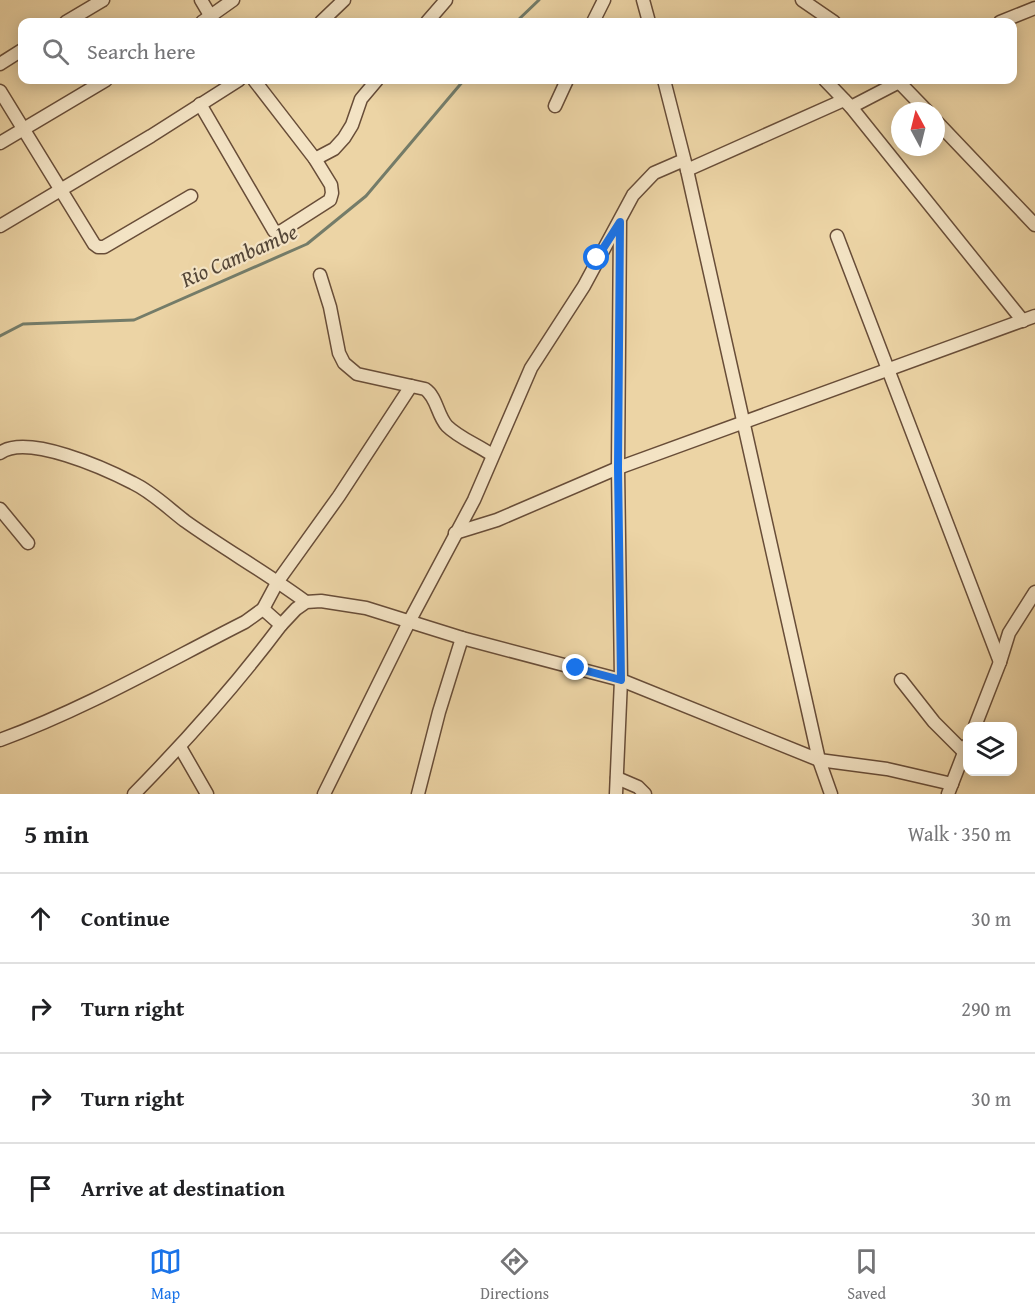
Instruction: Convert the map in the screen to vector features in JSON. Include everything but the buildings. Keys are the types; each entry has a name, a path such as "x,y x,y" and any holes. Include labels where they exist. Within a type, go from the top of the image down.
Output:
{"street":[{"path":"73,18 103,0"},
{"path":"201,0 208,18"},
{"path":"212,18 233,0"},
{"path":"325,18 344,0"},
{"path":"430,18 446,0"},
{"path":"595,18 604,0"},
{"path":"643,0 648,18"},
{"path":"805,1 828,18"},
{"path":"1010,18 1035,8"},
{"path":"0,63 18,52"},
{"path":"0,143 99,84"},
{"path":"0,226 232,84"},
{"path":"200,104 276,232 282,231 330,200 331,184 315,159 257,84"},
{"path":"315,159 334,149 344,138 352,125 361,99 374,84"},
{"path":"555,106 565,84"},
{"path":"665,84 686,165 819,760 831,794"},
{"path":"829,84 848,103 1023,321"},
{"path":"324,794 409,622 474,500 531,368 564,318 620,222 627,205 643,183 654,173 686,165 848,103 891,84"},
{"path":"903,84 919,102"},
{"path":"0,91 60,190 98,247 104,247 191,196"},
{"path":"945,130 1035,225"},
{"path":"616,794 621,680 618,468 620,222"},
{"path":"837,236 1000,662"},
{"path":"320,275 330,307 339,353 344,363 357,374 411,386 430,393 448,427 492,455"},
{"path":"455,533 498,519 618,468 1035,316"},
{"path":"0,740 39,726 119,688 245,622 263,609 278,581 322,522 411,386"},
{"path":"0,453 10,448 55,451 80,459 135,483 184,520 278,581 306,602"},
{"path":"0,509 28,543"},
{"path":"977,722 1009,633 1035,592"},
{"path":"135,794 243,676 281,625 296,609 306,602 321,601 366,608 462,638 621,680 819,760 887,769 950,789 963,756"},
{"path":"263,609 281,625"},
{"path":"418,794 439,712 462,638"},
{"path":"902,680 934,722 963,746"},
{"path":"180,747 207,794"},
{"path":"617,778 645,794"}],"waterway":[{"name":"Rio Cambambe","path":"520,18 539,0"},
{"name":"Rio Cambambe","path":"0,336 23,324 134,320 307,244 366,196 461,84"}],"route":[{"path":"576,668 621,680 618,468 620,222 597,258"}]}
